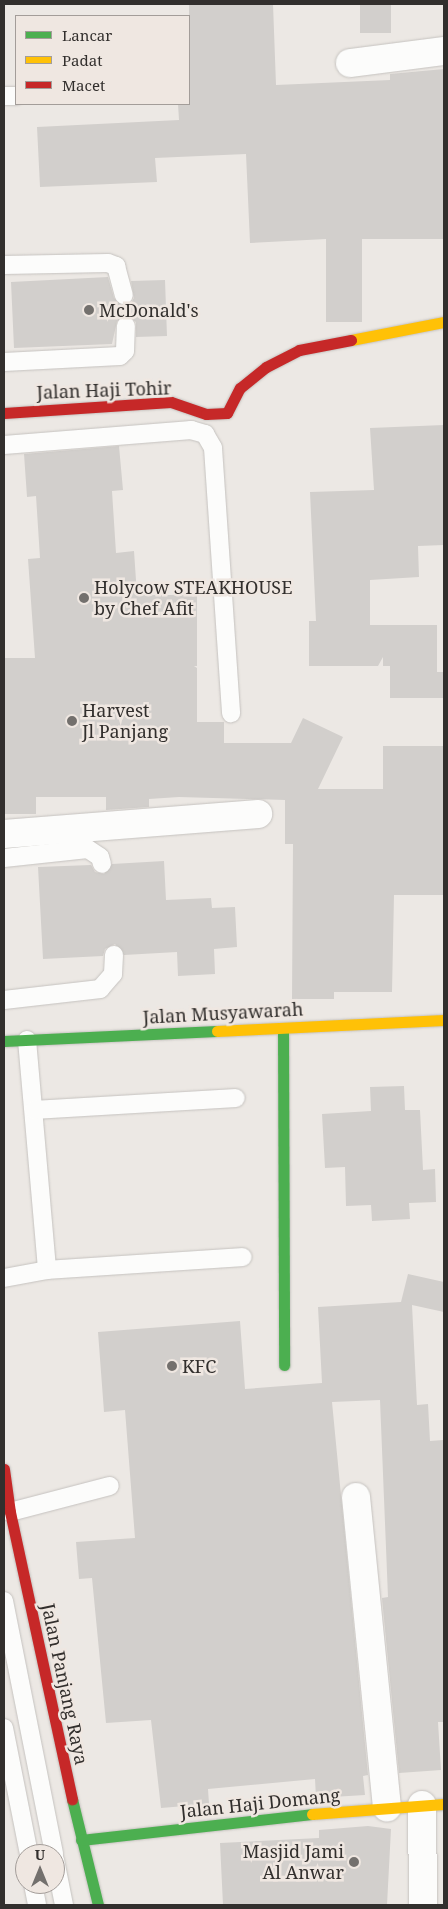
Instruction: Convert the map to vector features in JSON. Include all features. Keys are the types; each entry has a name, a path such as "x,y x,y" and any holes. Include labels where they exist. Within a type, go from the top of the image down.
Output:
{"street":[{"path":"350,63 444,51"},
{"name":"Jalan Haji Tohir","path":"4,413 171,402 206,414 227,413 240,388 266,367 299,350 444,322"},
{"path":"4,834 258,814"},
{"name":"Jalan Musyawarah","path":"4,1041 444,1020"},
{"path":"283,1028 284,1365"},
{"name":"Jalan Panjang Raya","path":"4,1469 10,1512 80,1840 98,1905"},
{"path":"356,1497 388,1807"},
{"path":"423,1905 433,1804"},
{"name":"Jalan Haji Domang","path":"80,1840 388,1807 433,1804"}],"lane":[{"path":"4,265 108,263 116,266 124,295"},
{"path":"4,362 120,356 125,351 126,326"},
{"path":"4,445 192,430 205,434 213,448 232,713"},
{"path":"4,858 88,849 100,857 102,864"},
{"path":"4,1000 100,989 113,974 114,955"},
{"path":"27,1040 47,1270"},
{"path":"34,1110 236,1098"},
{"path":"4,1278 47,1270 243,1257"},
{"path":"10,1512 110,1486"},
{"path":"4,1601 52,1844"},
{"path":"4,1728 27,1844"}],"building":[{"path":"189,4 273,4 276,85 390,80 390,74 444,69 444,239 362,239 362,322 326,322 326,239 250,243 246,154 155,158 157,182 40,187 37,127 179,120 178,105 190,105"},
{"path":"360,4 391,4 391,33 360,33"},
{"name":"McDonald's","path":"108,277 114,298 122,305 131,303 134,298 131,281 165,280 167,336 136,337 136,322 126,315 117,321 112,344 14,348 11,282"},
{"path":"444,425 444,545 418,546 419,577 370,580 370,625 437,625 437,672 444,672 444,698 390,698 390,666 383,666 383,657 378,666 309,666 309,621 316,621 310,492 374,490 370,428"},
{"path":"119,446 123,490 112,491 116,553 134,551 137,595 197,595 197,666 194,666 197,668 197,722 224,722 224,743 291,743 303,718 343,737 318,789 383,789 383,746 444,746 444,895 394,895 392,992 334,992 334,999 292,999 293,844 285,844 285,800 179,797 149,799 149,807 106,810 106,797 36,797 36,814 4,814 4,658 35,658 28,559 40,558 36,496 27,497 24,454"},
{"path":"164,861 166,900 211,898 212,908 235,907 237,947 214,949 215,974 178,976 177,952 124,955 115,944 105,949 103,956 43,959 38,867 91,865 95,872 104,874 112,864"},
{"path":"404,1086 405,1110 420,1110 423,1170 435,1169 436,1202 409,1203 410,1219 372,1221 371,1205 346,1206 345,1167 325,1168 322,1114 371,1111 370,1087"},
{"path":"408,1274 444,1282 444,1312 412,1305 417,1405 428,1404 430,1441 443,1440 444,1453 444,1722 438,1722 441,1770 399,1773 382,1598 388,1597 380,1400 332,1402 368,1775 363,1776 365,1795 316,1798 315,1779 208,1789 209,1804 161,1808 151,1720 106,1723 92,1578 79,1579 76,1542 135,1538 125,1410 104,1412 98,1332 240,1321 245,1389 322,1383 318,1307 401,1302"},
{"path":"368,1826 391,1829 387,1905 223,1905 220,1843 319,1838 319,1830"}],"traffic: fast":[{"path":"283,1028 284,1365"},
{"path":"4,1041 217,1031"},
{"path":"72,1799 98,1905"},
{"path":"81,1840 312,1814"}],"traffic: slow":[{"path":"351,340 444,322"},
{"path":"217,1031 444,1020"},
{"path":"312,1814 444,1804"}],"traffic: jam":[{"path":"4,413 171,402 206,414 227,413 240,388 266,367 299,350 351,340"},
{"path":"4,1469 10,1512 72,1799"}],"place":[{"name":"McDonald's","path":"89,310"},
{"name":"Holycow STEAKHOUSE by Chef Afit","path":"84,598"},
{"name":"Harvest Jl Panjang","path":"72,721"},
{"name":"KFC","path":"172,1366"},
{"name":"Masjid Jami Al Anwar","path":"354,1862"}]}
